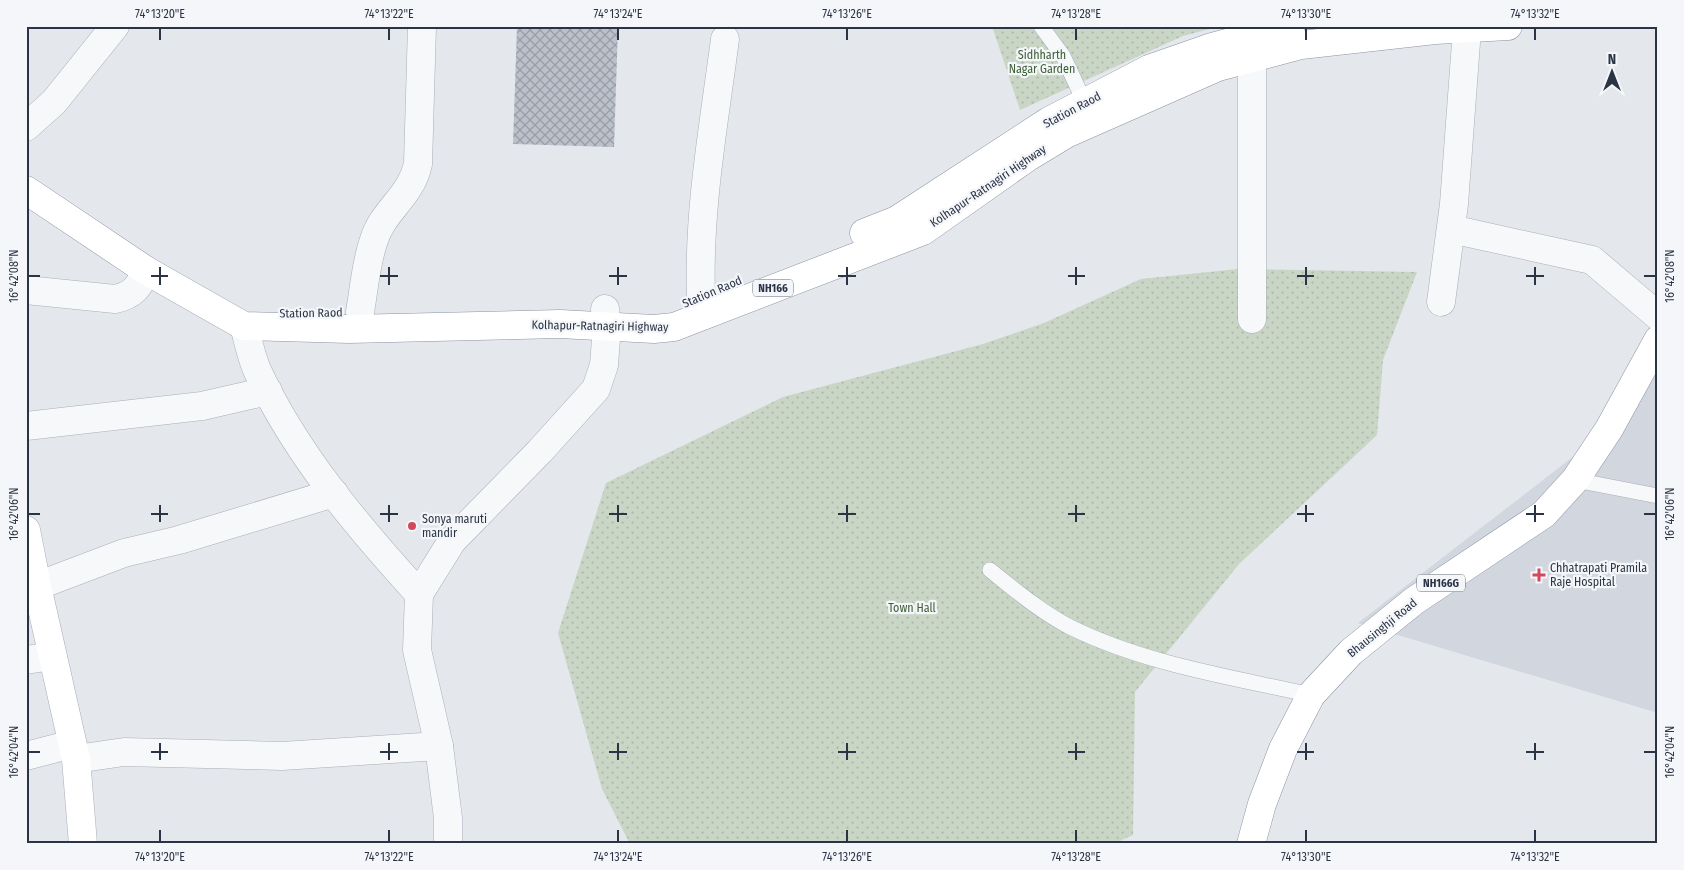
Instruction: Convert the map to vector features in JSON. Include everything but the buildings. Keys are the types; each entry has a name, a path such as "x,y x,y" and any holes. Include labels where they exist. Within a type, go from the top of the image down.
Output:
{"main road":[{"name":"Station Raod","path":"26,174 164,265 247,315 360,312 606,318 660,311 681,306 701,296 897,220 1049,121 1149,69 1212,47 1291,26"},
{"name":"Kolhapur-Ratnagiri Highway","path":"26,190 147,271 244,326 349,329 560,324 606,318 654,329 674,327 923,231 1028,157 1066,134 1218,67 1302,45 1387,30 1508,26"},
{"name":"Bhausinghji Road","path":"1252,844 1262,804 1282,750 1311,695 1351,652 1414,601 1496,548 1544,514 1575,480 1609,429 1658,340"},
{"path":"26,530 32,573 39,658 74,752 83,844"}],"street":[{"path":"26,127 54,102 116,26"},
{"path":"360,312 374,239 386,217 415,179 418,164 422,26"},
{"path":"1441,302 1451,229 1467,28"},
{"path":"701,296 702,211 725,39"},
{"path":"1252,58 1252,319"},
{"path":"1451,229 1592,260 1658,316"},
{"path":"26,290 114,299 127,296 137,290 147,271"},
{"path":"448,844 448,818 439,746 417,650 419,594 452,541 540,452 596,389 604,365 606,318"},
{"path":"244,326 256,368 307,457 381,552 419,594"},
{"path":"26,426 202,406 268,391"},
{"path":"32,573 179,540 334,493"},
{"path":"26,756 74,752 124,752 282,756 439,746"}],"lane":[{"path":"1042,26 1063,56 1085,103"},
{"path":"1575,480 1658,496"},
{"path":"990,570 1036,606 1070,627 1117,648 1179,665 1311,695"}],"shaded area":[{"name":"Chhatrapati Pramila Raje Hospital","path":"1658,344 1658,713 1358,623 1609,429"}],"green space":[{"name":"Sidhharth Nagar Garden","path":"992,26 1221,26 1183,36 1020,110"},
{"name":"Town Hall","path":"1238,269 1417,272 1383,360 1377,435 1239,564 1135,692 1133,835 1113,844 630,844 602,789 558,633 606,483 783,397 983,344 1044,323 1141,279"}],"place":[{"name":"Sonya maruti mandir","path":"412,526"},
{"name":"Chhatrapati Pramila Raje Hospital","path":"1539,575"}]}
